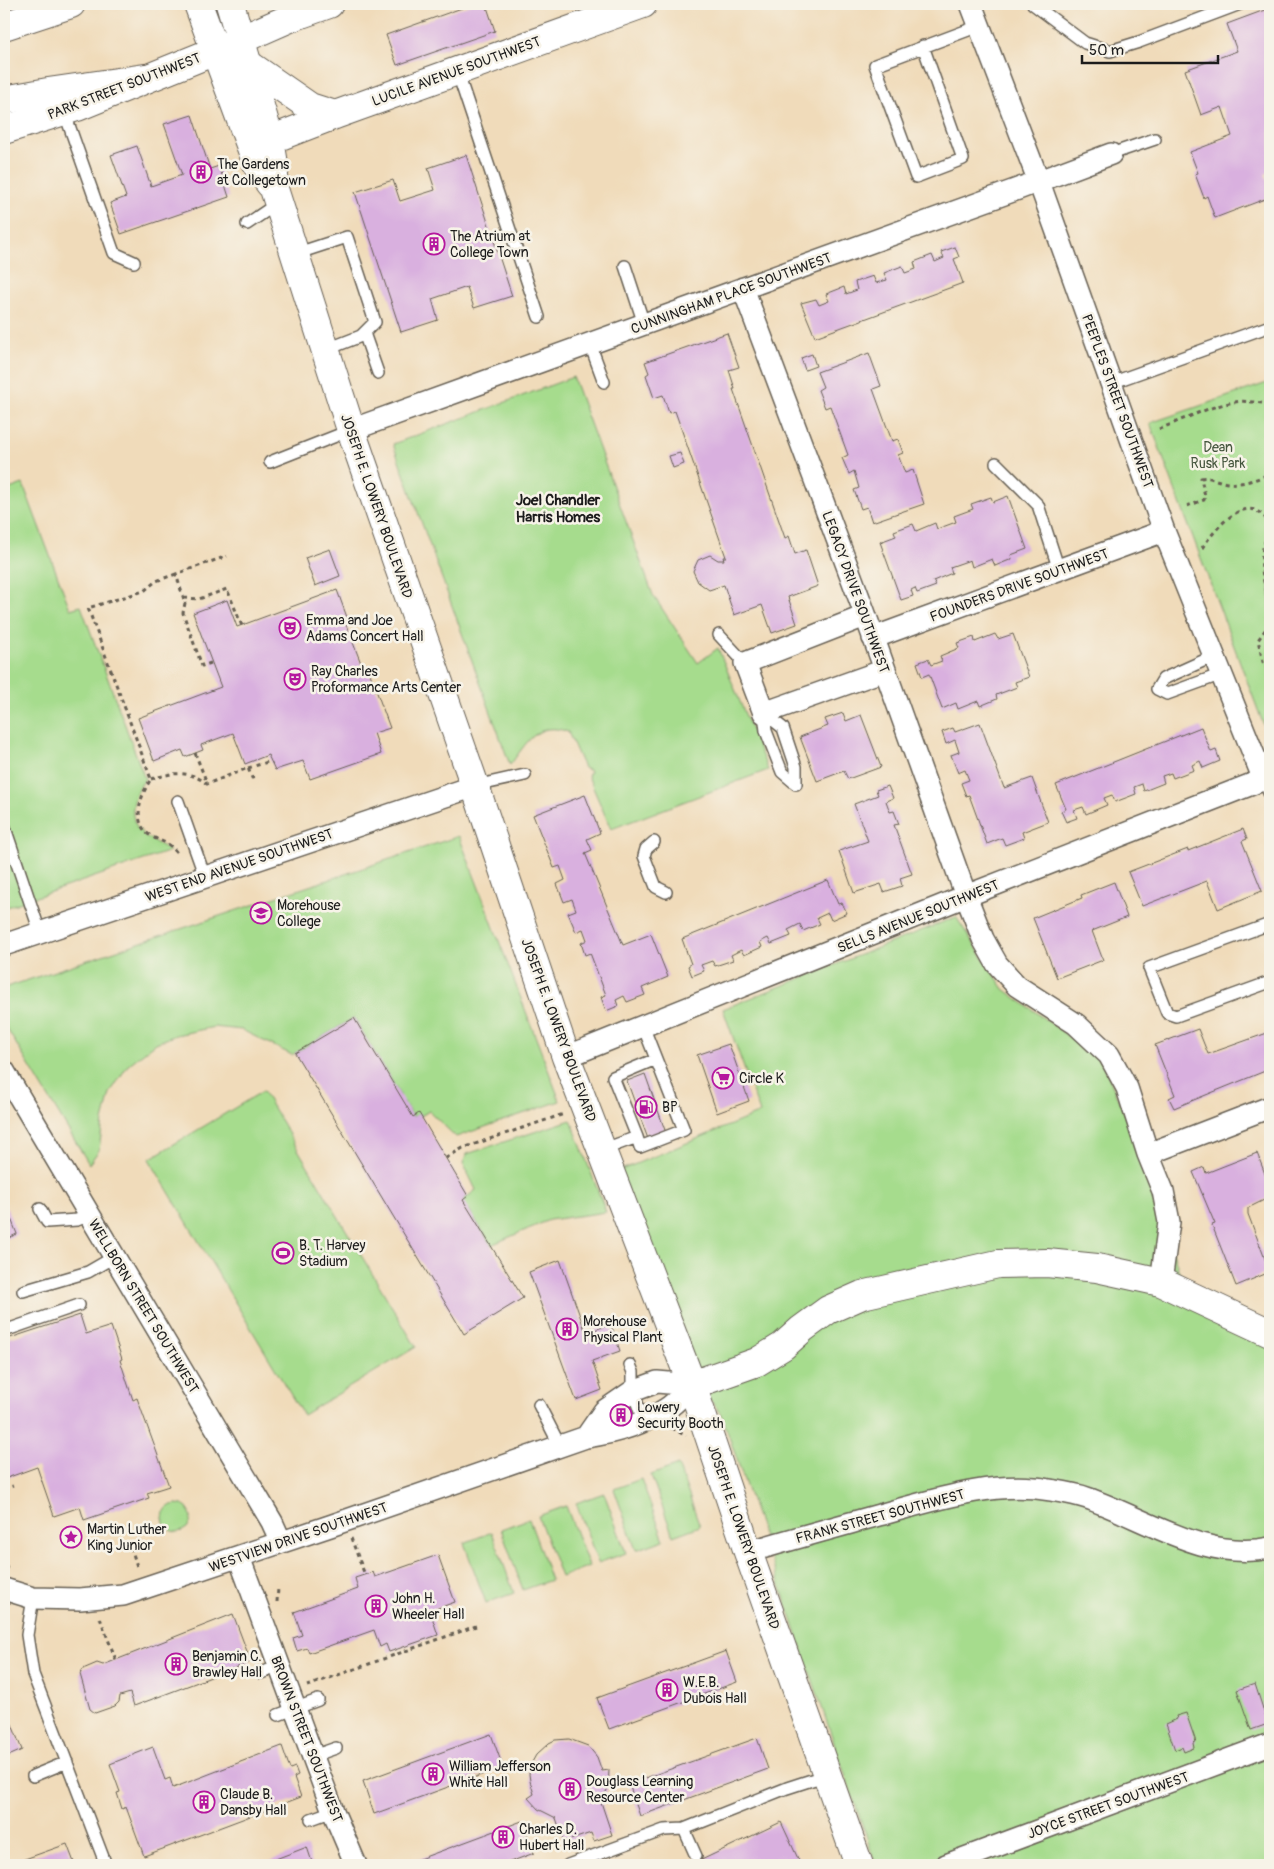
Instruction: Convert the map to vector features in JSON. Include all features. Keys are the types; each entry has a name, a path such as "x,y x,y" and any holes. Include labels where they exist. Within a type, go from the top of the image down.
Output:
{"main road":[{"path":"4,26 71,4"},
{"name":"JOSEPH E. LOWERY BOULEVARD","path":"198,4 259,169 276,196 351,430 566,1057 692,1385 748,1552 859,1865"},
{"name":"JOSEPH E. LOWERY BOULEVARD","path":"230,4 270,140 276,196"},
{"name":"PARK STREET SOUTHWEST","path":"4,130 64,111 214,50 244,52 290,18 329,4"},
{"name":"LUCILE AVENUE SOUTHWEST","path":"270,140 643,4"},
{"path":"244,52 310,107 335,115"},
{"path":"4,100 145,78"},
{"name":"WESTVIEW DRIVE SOUTHWEST","path":"692,1385 757,1362 783,1346 828,1310 862,1295 998,1264 1047,1263 1096,1268 1161,1282 1270,1333"}],"street":[{"name":"PEEPLES STREET SOUTHWEST","path":"971,4 1039,182 1164,531 1268,784"},
{"name":"CUNNINGHAM PLACE SOUTHWEST","path":"351,430 1039,182 1111,154"},
{"name":"LEGACY DRIVE SOUTHWEST","path":"743,288 983,939 997,964 1016,986 1076,1024 1109,1055 1127,1088 1148,1154 1163,1191 1169,1222 1161,1282"},
{"name":"FOUNDERS DRIVE SOUTHWEST","path":"873,638 1164,531"},
{"path":"865,616 745,663 764,713 885,670"},
{"name":"SELLS AVENUE SOUTHWEST","path":"566,1057 966,896 1268,784"},
{"name":"WEST END AVENUE SOUTHWEST","path":"4,945 474,786"},
{"name":"WELLBORN STREET SOUTHWEST","path":"4,1072 272,1522 282,1542"},
{"path":"1148,1154 1270,1107"},
{"name":"WESTVIEW DRIVE SOUTHWEST","path":"586,1437 604,1411 633,1391 657,1382 692,1385"},
{"name":"WESTVIEW DRIVE SOUTHWEST","path":"4,1589 33,1598 80,1598 124,1595 586,1437 612,1433 667,1409 692,1385"},
{"name":"FRANK STREET SOUTHWEST","path":"748,1552 952,1495 1010,1487 1049,1490 1086,1498 1187,1540 1218,1549 1260,1550 1270,1548"},
{"name":"BROWN STREET SOUTHWEST","path":"239,1557 270,1669 287,1712 313,1756 333,1811 356,1865"},
{"name":"JOYCE STREET SOUTHWEST","path":"946,1865 1270,1744"}],"lane":[{"path":"1033,4 1085,43 1110,51 1240,4"},
{"path":"923,46 963,159 916,177 876,65 923,46 979,26"},
{"path":"457,71 539,317"},
{"path":"64,111 114,254 134,262"},
{"path":"1111,154 1156,139"},
{"path":"247,224 276,196"},
{"path":"295,254 347,237 374,322 361,336 325,350"},
{"path":"625,266 644,324"},
{"path":"1111,383 1270,326"},
{"path":"364,333 378,373"},
{"path":"590,344 604,382"},
{"path":"270,462 351,430"},
{"path":"996,463 1038,505 1059,570"},
{"path":"719,635 745,663"},
{"path":"764,713 783,728 796,768 796,784 782,772 766,731 764,713"},
{"path":"474,786 524,775"},
{"path":"178,801 205,877"},
{"path":"4,825 40,932"},
{"path":"654,842 646,849 644,856 656,887 666,892"},
{"path":"1270,924 1149,968 1167,1013 1176,1016 1270,982"},
{"path":"643,1026 684,1130 640,1146 613,1076 656,1059"},
{"path":"602,1150 637,1137"},
{"path":"40,1209 47,1222 77,1220 90,1215"},
{"path":"23,1291 88,1272 114,1256"},
{"path":"4,1331 79,1305"},
{"path":"630,1365 633,1372 633,1391 643,1421"},
{"path":"539,1405 560,1446"},
{"path":"33,1598 27,1635 33,1674 106,1865"},
{"path":"287,1712 318,1700"},
{"path":"313,1756 336,1748"},
{"path":"33,1776 67,1762"},
{"path":"568,1865 664,1830 684,1829 786,1788 827,1775"},
{"path":"312,1819 333,1811"},
{"path":"684,1829 696,1856"}],"path":[{"path":"1159,429 1235,402 1250,401 1270,404"},
{"path":"1187,506 1204,500 1205,496 1201,478 1212,478 1225,483 1240,484 1270,474"},
{"path":"1202,548 1212,533 1237,512 1257,510 1270,522"},
{"path":"1270,533 1265,539 1263,554 1264,581 1270,600"},
{"path":"151,779 88,608 144,591 156,581 227,556"},
{"path":"176,574 186,603 183,613 202,666 212,663"},
{"path":"184,598 199,600 228,589 242,626"},
{"path":"1270,623 1258,640 1263,662 1270,672"},
{"path":"196,753 207,784"},
{"path":"207,784 270,761"},
{"path":"248,768 252,778 255,777"},
{"path":"177,853 171,846 153,837 142,827 140,817 141,800 145,788 151,779 177,773 194,775 207,784"},
{"path":"446,1158 463,1148 572,1111"},
{"path":"663,1430 672,1427 690,1439"},
{"path":"4,1489 13,1486"},
{"path":"342,1540 351,1537 365,1575"},
{"path":"129,1573 138,1570 130,1547"},
{"path":"4,1567 12,1569"},
{"path":"277,1605 278,1588"},
{"path":"90,1617 110,1616"},
{"path":"100,1618 116,1660"},
{"path":"305,1687 476,1626"}],"green space":[{"path":"573,377 653,595 698,663 718,648 768,770 611,829 588,776 590,771 584,768 568,732 557,729 541,731 528,742 510,765 393,444"},
{"name":"Dean Rusk Park","path":"1270,382 1270,742 1150,423"},
{"path":"23,484 70,609 81,606 145,779 134,801 133,817 140,831 170,851 4,908 4,491"},
{"path":"459,836 560,1101 456,1137 429,1111 421,1116 419,1114 413,1117 354,1018 292,1055 242,1030 214,1027 176,1035 156,1043 128,1065 110,1093 103,1121 99,1150 89,1164 4,1024 4,988"},
{"path":"956,917 1004,989 1102,1061 1147,1167 1183,1285 1270,1324 1270,1865 876,1865 721,1413 678,1361 621,1170 760,1113 723,1009"},
{"name":"B. T. Harvey Stadium","path":"263,1091 416,1347 303,1415 149,1159"},
{"path":"571,1120 606,1212 549,1220 491,1245 463,1200 476,1190 463,1163 467,1154"},
{"path":"678,1465 700,1526 673,1536 651,1475"},
{"path":"641,1479 664,1540 636,1550 614,1489"},
{"path":"604,1493 626,1553 598,1563 576,1503"},
{"path":"177,1504 187,1508 191,1518 187,1528 177,1532 167,1528 163,1518 167,1508"},
{"path":"566,1506 589,1566 561,1577 538,1516"},
{"path":"529,1519 551,1580 523,1590 501,1529"},
{"path":"492,1532 514,1593 486,1603 464,1543"}],"building":[{"path":"473,4 486,4 495,31 397,65 386,35"},
{"path":"1270,8 1270,172 1265,174 1270,187 1270,197 1215,218 1207,196 1204,198 1195,174 1198,173 1190,152 1232,136 1222,107 1201,115 1185,70 1237,51 1227,24"},
{"name":"The Gardens at Collegetown","path":"192,115 210,169 219,166 229,197 121,234 110,203 126,197 111,155 137,146 151,186 182,175 164,124"},
{"name":"The Atrium at College Town","path":"466,155 512,296 474,308 467,287 432,299 438,320 401,332 355,192 393,180 400,201 435,190 428,168"},
{"path":"955,247 959,257 954,259 963,283 815,337 801,303 816,299 819,305 829,301 826,294 844,287 846,294 857,290 855,282 873,276 876,283 887,280 884,273 902,266 905,273 916,269 914,262 932,255 935,262 944,258 941,252"},
{"path":"727,333 739,367 729,370 735,389 733,389 785,538 789,536 795,554 806,550 818,586 788,597 797,624 772,633 762,605 734,615 724,585 709,590 698,582 693,571 698,560 710,555 718,560 724,560 723,557 726,557 675,411 669,413 663,395 654,398 646,375 649,373 645,362"},
{"path":"869,353 881,386 873,389 892,441 898,439 903,453 898,455 905,473 913,470 924,504 872,522 867,507 861,509 854,490 859,488 854,471 849,474 842,458 848,455 830,406 825,408 818,390 823,387 817,372"},
{"path":"812,354 816,366 805,370 801,358"},
{"path":"680,453 684,464 673,468 669,456"},
{"path":"1008,496 1027,549 1011,555 1012,559 995,566 992,559 972,567 970,560 950,567 952,573 933,581 936,586 917,593 915,588 911,590 913,596 901,600 880,542 896,536 894,531 913,524 916,531 935,523 937,529 956,522 954,516 973,509 971,504 991,497 993,502"},
{"path":"330,549 340,576 315,586 305,558"},
{"name":"Ray Charles Proformance Arts Center","path":"337,590 348,620 345,622 364,671 369,671 390,728 374,733 381,754 310,779 303,761 275,770 268,755 245,764 233,733 201,745 203,750 185,757 182,750 154,761 138,718 221,687 193,613 227,600 237,627"},
{"path":"995,634 998,639 1013,634 1029,677 1015,682 1017,687 996,695 997,699 980,706 978,701 958,709 956,703 942,709 929,674 922,677 917,663 928,659 931,665 942,661 940,656 959,648 957,643 974,637 975,642"},
{"path":"843,713 846,721 861,715 881,767 848,779 844,771 817,781 800,737 828,726 825,719"},
{"path":"980,723 1004,788 1032,778 1048,822 1022,832 1024,838 1005,845 1002,838 987,844 969,795 966,796 961,783 969,780 965,770 958,773 951,755 959,752 955,740 946,744 942,732 953,728 955,732"},
{"path":"1201,727 1211,752 1216,750 1220,761 1203,768 1200,761 1192,765 1194,770 1173,778 1171,773 1162,776 1164,783 1144,791 1142,784 1134,787 1136,794 1115,802 1112,795 1104,798 1107,805 1086,814 1083,807 1074,810 1077,818 1066,822 1061,811 1066,809 1056,785"},
{"path":"888,786 893,798 886,801 890,812 894,811 899,824 894,825 912,874 900,878 902,886 884,892 881,884 854,893 839,851 868,841 854,804 878,795 876,790"},
{"path":"585,795 600,833 587,839 592,850 585,853 623,945 651,934 668,977 642,988 645,995 627,1002 624,996 616,1000 618,1006 606,1011 601,997 606,995 590,953 585,955 581,943 587,940 583,929 576,932 568,913 576,910 572,899 564,902 557,884 565,880 560,866 554,868 533,815"},
{"path":"1243,829 1247,839 1242,841 1262,891 1218,909 1207,881 1142,906 1128,872"},
{"path":"828,880 838,904 842,903 847,913 831,920 828,913 817,918 820,924 803,931 800,924 788,930 791,936 771,944 768,938 760,942 762,947 744,955 741,950 731,955 733,960 715,966 712,961 701,965 704,971 692,976 688,966 691,964 682,939"},
{"path":"1114,882 1127,917 1092,931 1103,960 1057,978 1033,918 1082,898 1081,895"},
{"path":"354,1018 413,1117 419,1113 468,1196 463,1200 523,1298 464,1334 295,1053"},
{"path":"1198,1029 1208,1054 1270,1032 1270,1069 1174,1108 1169,1098 1175,1095 1155,1045"},
{"name":"Circle K","path":"729,1044 749,1101 717,1113 697,1055"},
{"name":"BP","path":"645,1074 666,1133 648,1139 627,1081"},
{"path":"1257,1153 1270,1187 1270,1197 1248,1208 1248,1214 1270,1272 1236,1286 1212,1225 1215,1224 1193,1172 1204,1167 1206,1173"},
{"path":"4,1201 17,1234 4,1240"},
{"name":"Morehouse Physical Plant","path":"560,1260 586,1333 611,1324 620,1351 592,1361 602,1390 576,1400 529,1272"},
{"path":"80,1315 86,1334 111,1326 133,1400 137,1398 169,1486 147,1493 149,1498 84,1520 80,1507 54,1516 37,1467 4,1479 4,1340"},
{"name":"Lowery Security Booth","path":"622,1410 627,1415 621,1420 616,1414"},
{"name":"John H. Wheeler Hall","path":"438,1555 455,1602 430,1611 438,1635 389,1652 386,1644 380,1647 374,1630 309,1653 307,1648 297,1651 293,1638 302,1635 294,1612 358,1589 355,1578 373,1572 375,1577"},
{"name":"Benjamin C. Brawley Hall","path":"233,1614 251,1662 134,1706 130,1693 120,1696 119,1702 115,1706 95,1713 90,1709 80,1674 83,1669 97,1663 103,1665"},
{"name":"W.E.B. Dubois Hall","path":"726,1651 737,1682 609,1729 597,1698"},
{"path":"1255,1684 1268,1724 1251,1730 1237,1690"},
{"path":"4,1704 22,1750 4,1758"},
{"path":"1186,1713 1196,1742 1193,1743 1194,1748 1184,1752 1182,1747 1175,1750 1166,1724 1177,1719 1176,1716"},
{"name":"William Jefferson White Hall","path":"491,1734 503,1767 374,1814 363,1781"},
{"path":"757,1738 768,1769 640,1816 629,1784"},
{"name":"Douglass Learning Resource Center","path":"569,1739 588,1746 597,1757 602,1771 609,1770 608,1788 601,1802 612,1835 594,1841 591,1833 564,1842 556,1818 538,1809 528,1798 534,1794 529,1774 531,1764 536,1755 555,1740"},
{"name":"Claude B. Dansby Hall","path":"282,1746 290,1769 295,1767 298,1775 294,1777 301,1797 144,1856 126,1807 122,1809 117,1793 120,1792 110,1764 153,1747 165,1780 170,1778 173,1788"},
{"name":"Charles D. Hubert Hall","path":"522,1821 534,1853 502,1865 403,1865"},
{"path":"781,1822 801,1865 691,1865"},
{"path":"67,1844 75,1865 8,1865"},
{"path":"307,1847 313,1865 260,1865"}],"place":[{"name":"The Gardens at Collegetown","path":"201,172"},
{"name":"The Atrium at College Town","path":"434,244"},
{"name":"Emma and Joe Adams Concert Hall","path":"290,628"},
{"name":"Ray Charles Proformance Arts Center","path":"295,679"},
{"name":"Morehouse College","path":"261,913"},
{"name":"Circle K","path":"723,1078"},
{"name":"BP","path":"646,1107"},
{"name":"B. T. Harvey Stadium","path":"283,1253"},
{"name":"Morehouse Physical Plant","path":"567,1329"},
{"name":"Lowery Security Booth","path":"621,1415"},
{"name":"Martin Luther King Junior","path":"71,1537"},
{"name":"John H. Wheeler Hall","path":"376,1606"},
{"name":"Benjamin C. Brawley Hall","path":"176,1664"},
{"name":"W.E.B. Dubois Hall","path":"667,1690"},
{"name":"William Jefferson White Hall","path":"433,1774"},
{"name":"Douglass Learning Resource Center","path":"570,1789"},
{"name":"Claude B. Dansby Hall","path":"204,1802"},
{"name":"Charles D. Hubert Hall","path":"503,1837"}],"district":[{"name":"Joel Chandler Harris Homes","path":"558,508"}]}
